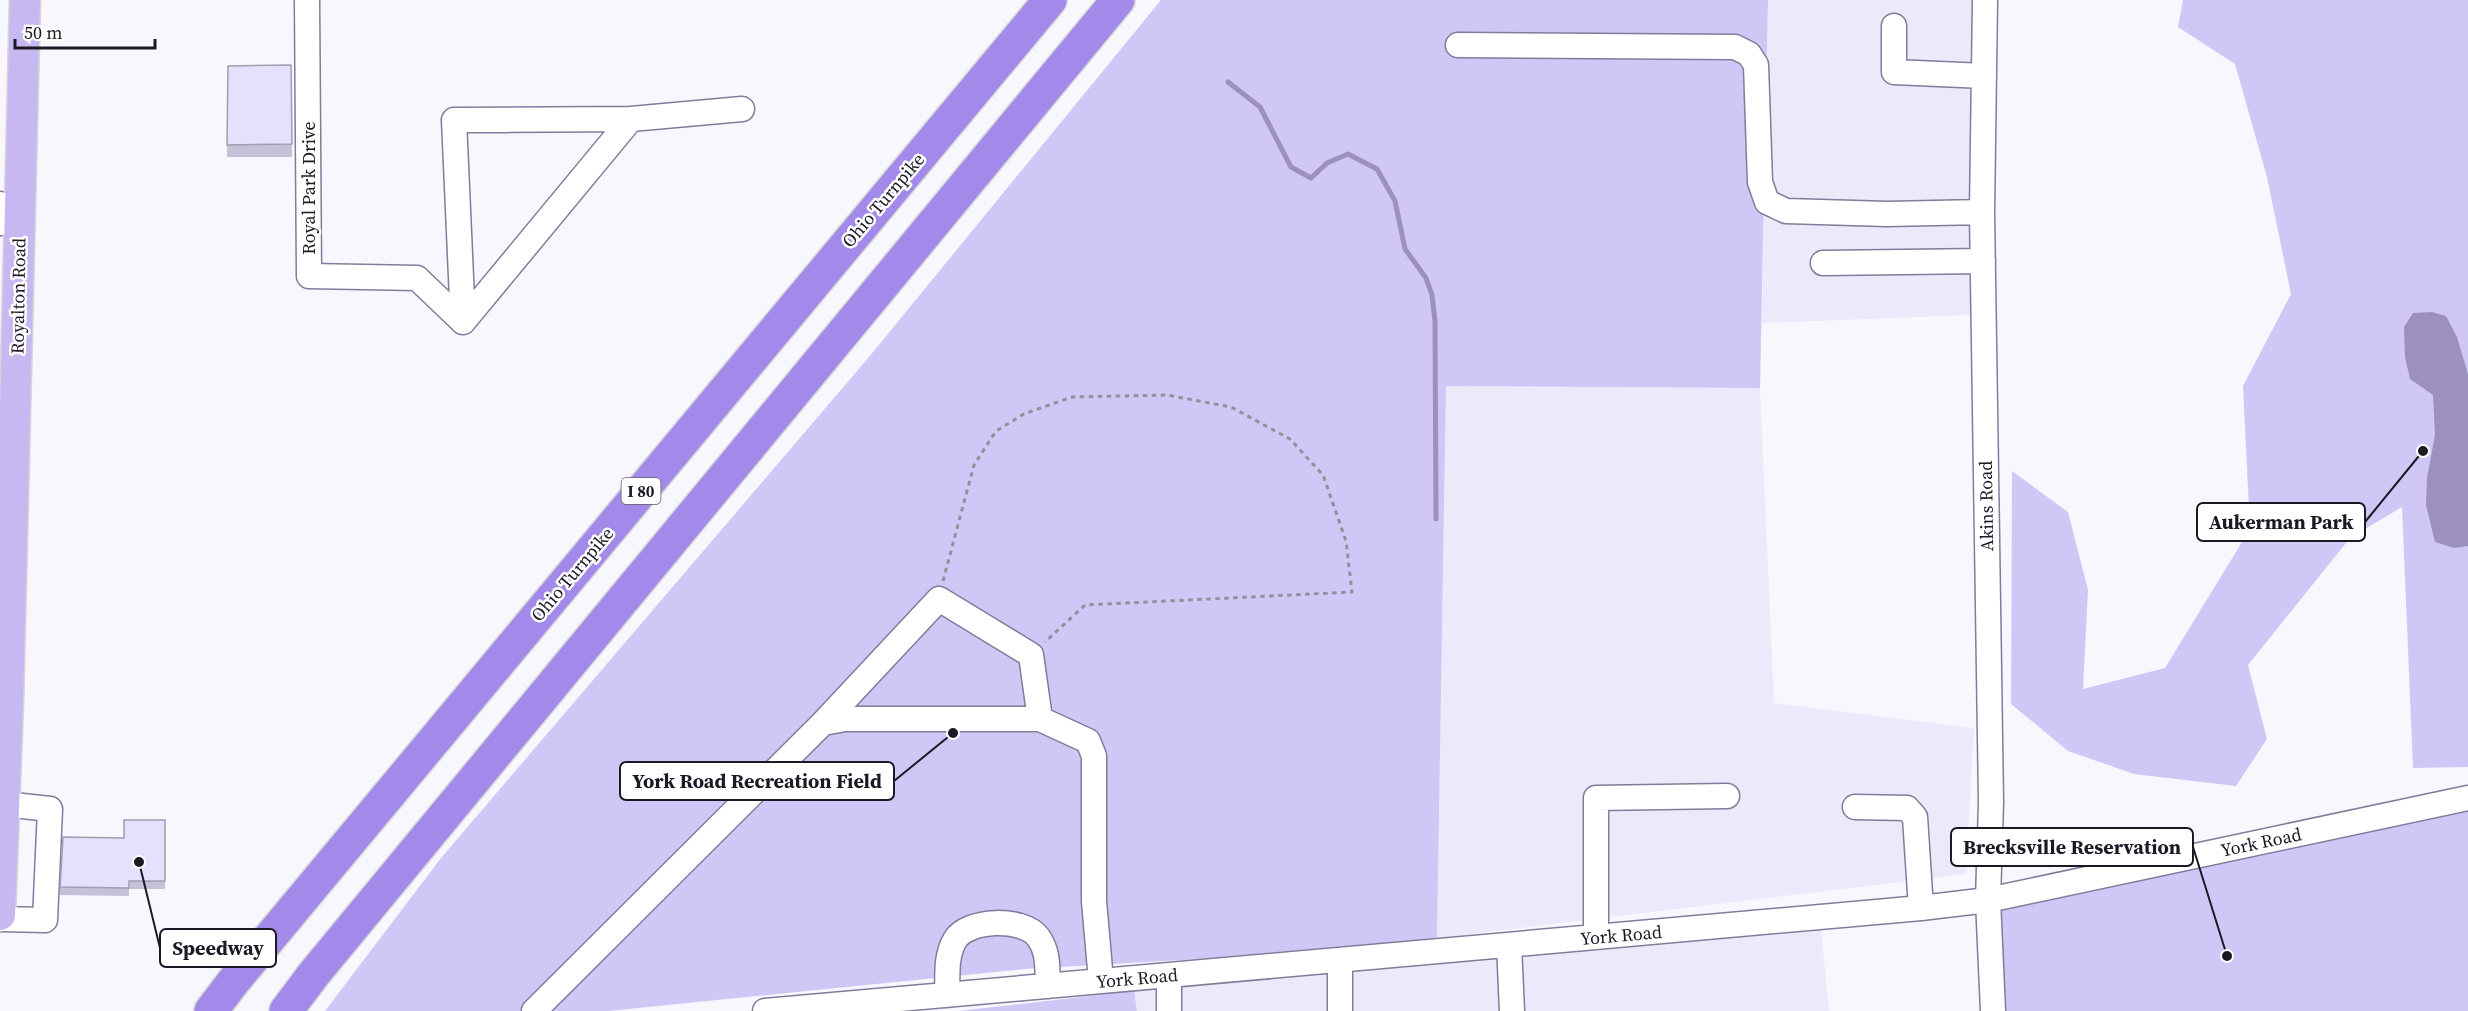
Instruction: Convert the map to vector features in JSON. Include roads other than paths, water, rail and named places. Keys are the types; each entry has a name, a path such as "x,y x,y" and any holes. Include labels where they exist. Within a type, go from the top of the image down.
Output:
{"highway":[{"name":"Ohio Turnpike","path":"211,1011 1050,0"},
{"path":"286,1011 313,975 1118,0"}],"main road":[{"name":"Royalton Road","path":"0,917 4,804 7,214 25,0"}],"street":[{"name":"Royal Park Drive","path":"307,0 309,276 417,278 464,322"},
{"name":"Akins Road","path":"1985,0 1982,212 1991,802 1988,900 1993,1011"},
{"path":"1894,26 1894,72 1984,76"},
{"path":"1458,45 1735,47 1749,54 1756,64 1760,182 1767,202 1786,211 1887,214 1982,212"},
{"path":"464,322 454,120 631,120 741,109"},
{"path":"464,322 631,120"},
{"path":"1823,263 1983,261"},
{"path":"534,1011 823,723 939,599 1031,655 1040,719"},
{"path":"823,723 845,719 1040,719 1088,741 1094,756 1094,901 1101,981"},
{"path":"1596,937 1596,798 1727,796"},
{"name":"York Road","path":"765,1011 1921,908 1988,900 2468,798"},
{"path":"0,917 45,920 50,809 4,804"},
{"path":"1855,807 1907,808 1915,818 1921,908"},
{"path":"947,995 948,956 956,938 971,926 1022,925 1036,935 1047,952 1048,986"},
{"path":"1509,945 1512,1011"},
{"path":"1340,960 1340,1011"},
{"path":"1169,975 1169,1011"}],"waterway":[{"path":"1228,82 1260,107 1291,167 1311,178 1327,163 1348,154 1377,169 1395,201 1405,249 1426,278 1432,295 1435,321 1436,519"}],"place":[{"name":"Aukerman Park","path":"2423,451"},
{"name":"York Road Recreation Field","path":"953,733"},
{"name":"Speedway","path":"139,862"},
{"name":"Brecksville Reservation","path":"2227,956"}]}
